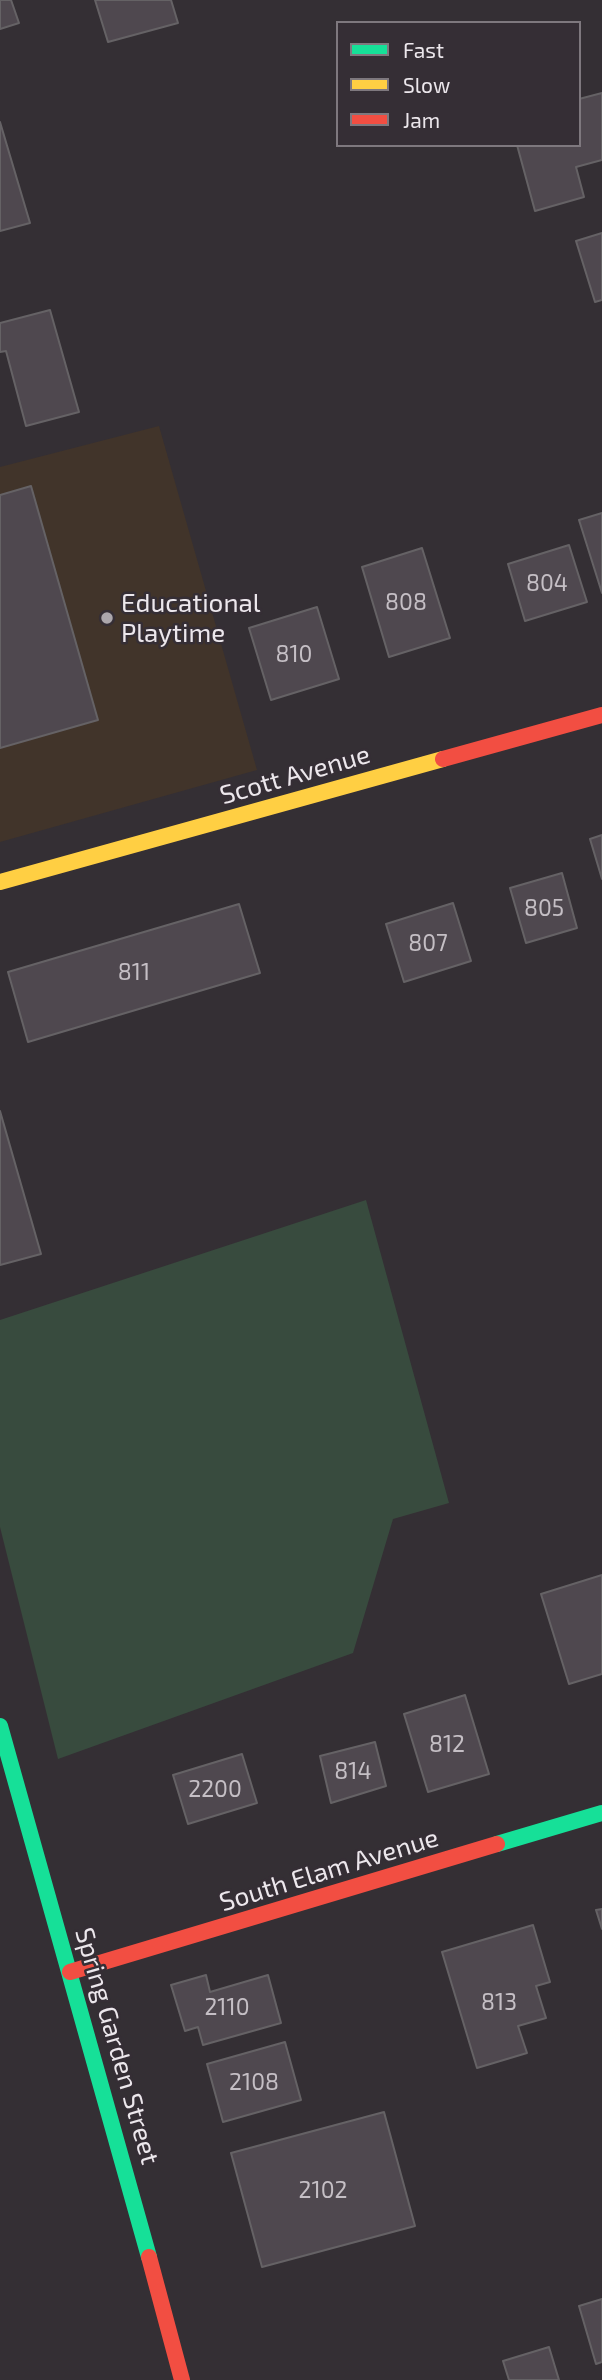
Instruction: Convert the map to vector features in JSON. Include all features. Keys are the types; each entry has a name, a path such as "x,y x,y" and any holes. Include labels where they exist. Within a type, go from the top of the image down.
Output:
{"street":[{"name":"Scott Avenue","path":"0,882 602,715"},
{"name":"Spring Garden Street","path":"0,1726 120,2147 182,2380"},
{"name":"South Elam Avenue","path":"71,1972 602,1813"}],"shaded area":[{"name":"Educational Playtime","path":"159,426 257,770 0,842 0,467"}],"green space":[{"path":"366,1200 449,1503 393,1519 353,1653 58,1759 0,1527 0,1320"}],"building":[{"path":"0,0 11,0 19,23 0,29"},
{"path":"95,0 171,0 178,23 108,42"},
{"path":"602,93 602,160 576,167 584,197 535,211 518,147 581,147 581,98"},
{"path":"0,122 30,223 0,231"},
{"path":"602,233 602,300 595,302 576,241"},
{"path":"50,310 79,412 26,426 6,351 0,352 0,323"},
{"path":"31,486 98,720 0,748 0,495"},
{"path":"602,513 602,593 579,520"},
{"path":"569,545 587,602 525,621 508,564"},
{"path":"422,548 450,638 389,657 362,567"},
{"path":"317,607 339,679 271,700 249,628"},
{"path":"602,835 602,879 590,839"},
{"path":"562,873 577,928 526,943 510,888"},
{"path":"453,903 471,961 404,982 386,924"},
{"path":"239,904 260,973 28,1042 8,972"},
{"path":"0,1111 41,1254 0,1265"},
{"path":"602,1575 602,1674 569,1684 541,1594"},
{"path":"465,1695 489,1774 428,1792 404,1714"},
{"path":"375,1742 386,1786 331,1803 320,1756"},
{"path":"242,1754 257,1803 188,1824 173,1775"},
{"path":"602,1909 602,1929 596,1910"},
{"path":"533,1925 550,1982 536,1986 546,2018 518,2026 527,2053 477,2068 442,1952"},
{"path":"206,1975 210,1992 268,1975 281,2023 203,2045 198,2027 185,2031 171,1985"},
{"path":"285,2042 301,2100 223,2122 207,2064"},
{"path":"384,2112 415,2226 262,2267 231,2153"},
{"path":"602,2299 602,2362 596,2364 579,2306"},
{"path":"549,2347 559,2380 509,2380 503,2361"}],"traffic: fast":[{"path":"0,1726 149,2257"},
{"path":"497,1844 602,1813"}],"traffic: slow":[{"path":"0,882 443,759"}],"traffic: jam":[{"path":"443,759 602,715"},
{"path":"70,1972 497,1844"},
{"path":"149,2257 182,2380"}],"place":[{"name":"Educational Playtime","path":"107,618"}]}
